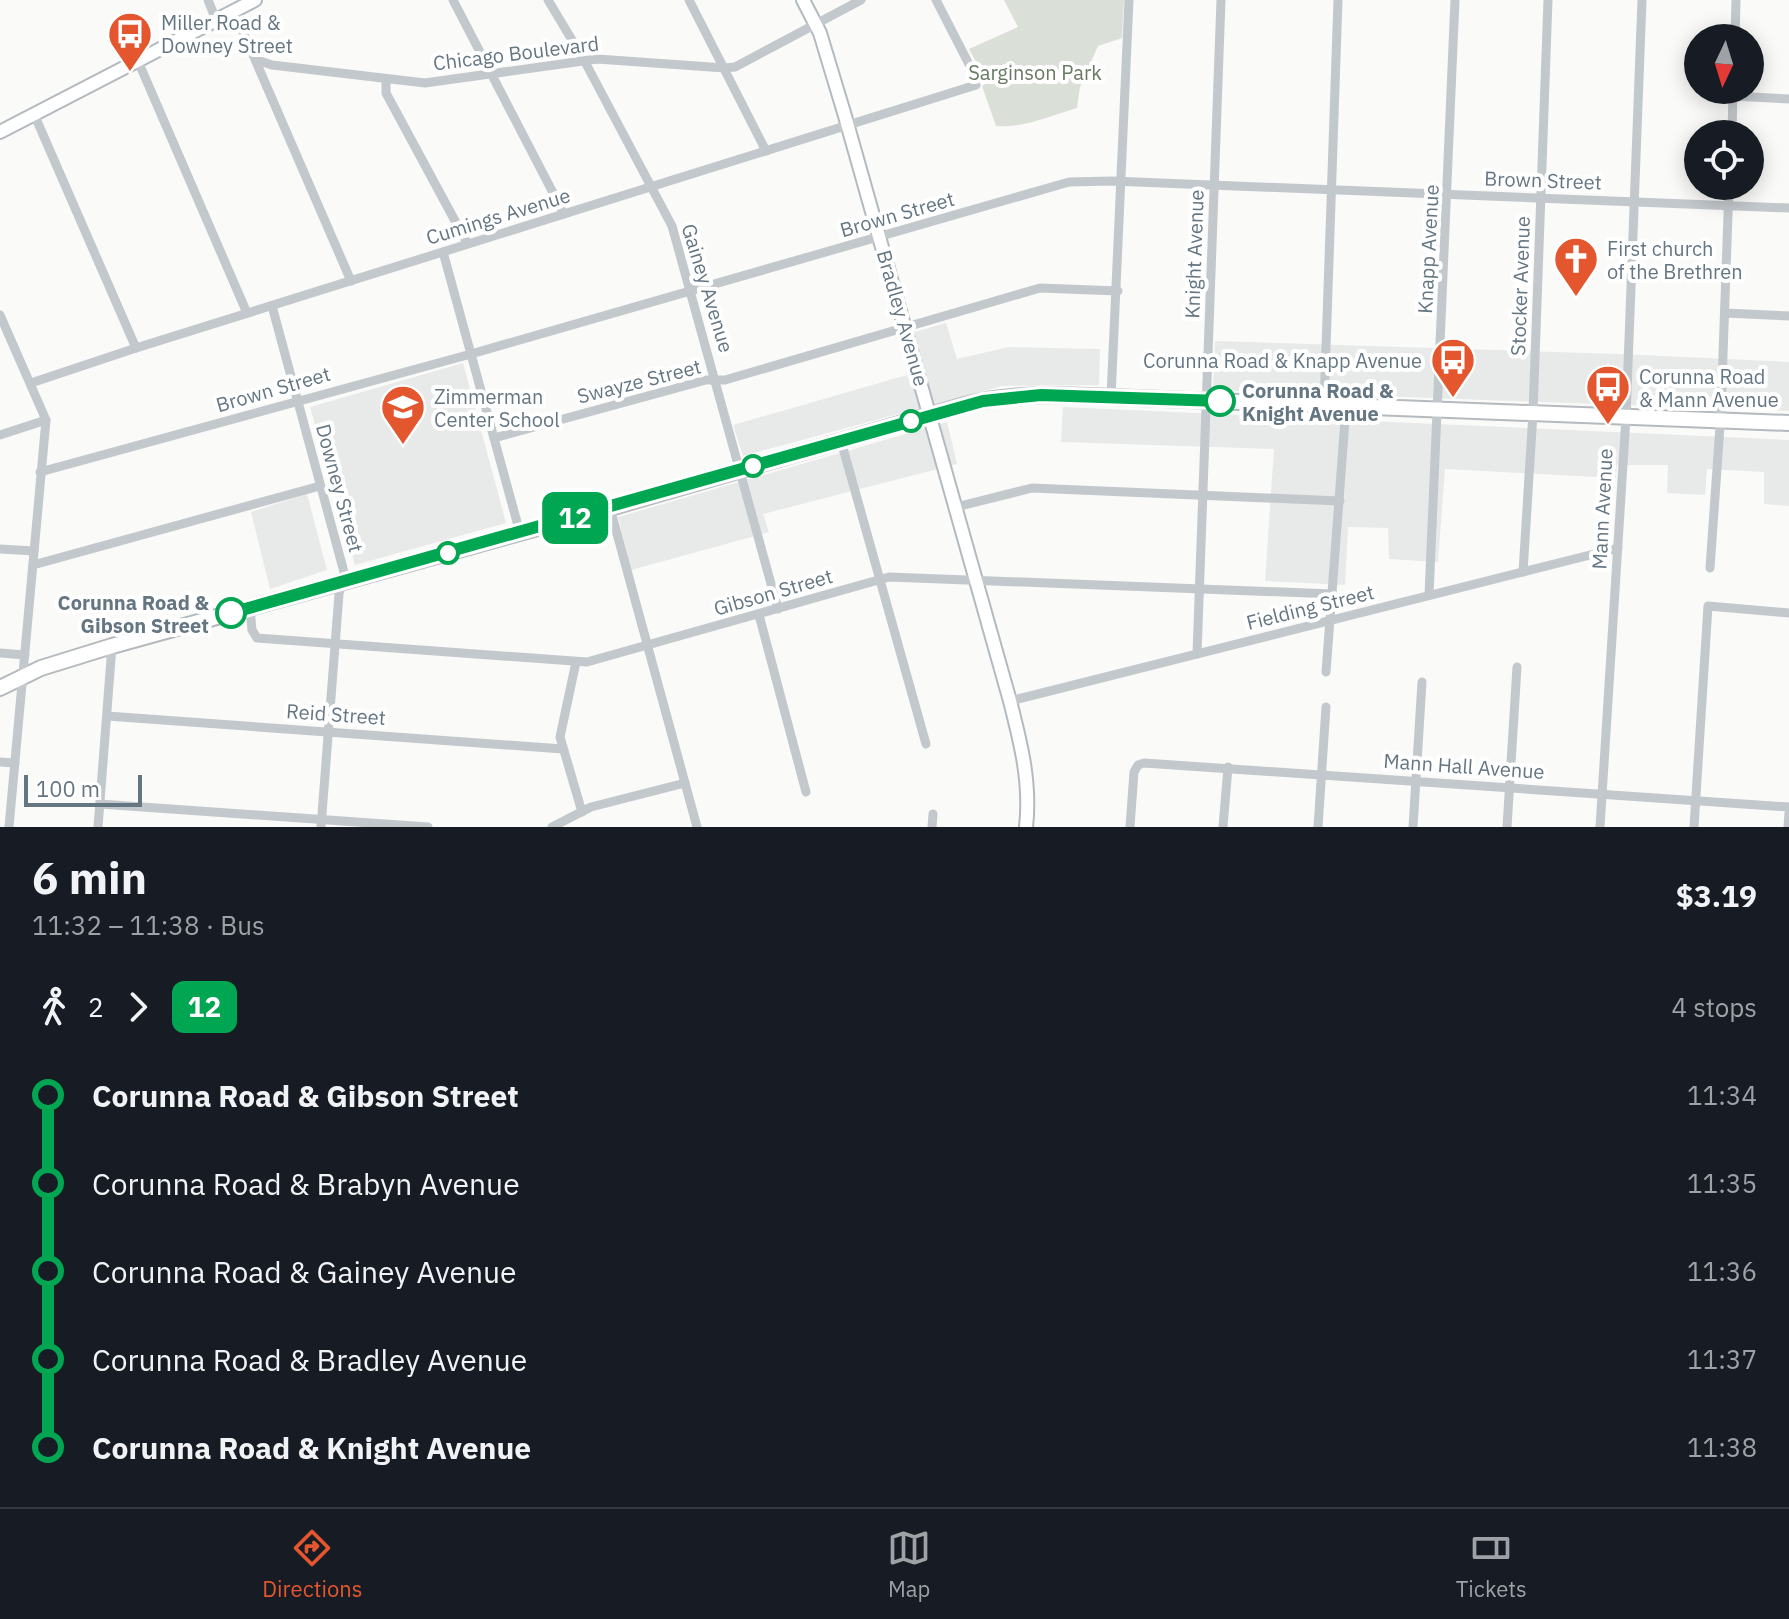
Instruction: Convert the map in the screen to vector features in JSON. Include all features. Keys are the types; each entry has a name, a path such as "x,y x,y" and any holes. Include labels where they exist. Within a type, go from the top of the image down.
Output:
{"main road":[{"path":"0,688 22,676 112,646 610,508 930,415 1021,395 1789,423"}],"street":[{"path":"208,0 216,20"},
{"path":"0,132 255,0"},
{"path":"453,0 564,214"},
{"name":"Gainey Avenue","path":"548,0 584,60 672,226 778,609"},
{"path":"689,0 766,151"},
{"name":"Bradley Avenue","path":"803,0 816,24 848,126 1010,701 1024,753 1028,787 1026,827"},
{"name":"Chicago Boulevard","path":"257,60 272,65 425,83 584,60 725,68 735,67 861,0"},
{"name":"Cumings Avenue","path":"31,383 976,85 974,74 936,0"},
{"path":"1111,397 1129,0"},
{"name":"Knight Avenue","path":"1197,654 1221,0"},
{"path":"1324,405 1338,0"},
{"name":"Knapp Avenue","path":"1429,595 1455,0"},
{"name":"Stocker Avenue","path":"1523,572 1533,413 1548,0"},
{"name":"Mann Avenue","path":"1600,827 1626,417 1642,0"},
{"path":"1735,24 1736,0"},
{"path":"234,11 351,281"},
{"path":"138,61 247,313"},
{"path":"386,80 386,93 467,243"},
{"path":"1764,96 1789,99"},
{"path":"34,114 136,348"},
{"name":"Brown Street","path":"40,472 691,292 1069,182 1789,208"},
{"path":"1710,568 1720,421 1729,200"},
{"path":"443,252 520,533"},
{"name":"Swayze Street","path":"494,438 906,328 1040,288 1118,291"},
{"name":"Downey Street","path":"272,306 344,572 322,823"},
{"path":"1725,313 1789,316"},
{"path":"0,315 46,420 9,827"},
{"path":"1326,672 1346,407"},
{"path":"0,435 46,420"},
{"path":"841,441 926,744"},
{"path":"33,565 320,486"},
{"path":"956,507 1032,488 1340,501"},
{"path":"610,508 697,827"},
{"name":"Fielding Street","path":"1010,701 1618,548"},
{"path":"0,549 34,551"},
{"name":"Gibson Street","path":"250,608 252,630 257,638 587,662 889,577 1333,594"},
{"path":"1694,827 1708,606 1789,613"},
{"path":"759,615 806,792"},
{"path":"98,827 112,646"},
{"path":"0,653 25,655"},
{"path":"576,662 560,737 582,812"},
{"path":"1507,827 1517,667"},
{"path":"1413,827 1422,682"},
{"path":"1318,827 1326,707"},
{"name":"Reid Street","path":"107,716 563,749"},
{"path":"0,762 15,763"},
{"name":"Mann Hall Avenue","path":"1130,827 1134,772 1138,765 1154,762 1695,800 1789,810"},
{"path":"1223,827 1228,767"},
{"path":"552,827 582,812 685,783"},
{"path":"100,804 322,823 428,827"},
{"path":"1788,827 1789,810"},
{"path":"932,827 933,814"}],"shaded area":[{"path":"946,323 957,359 1009,347 1100,349 1099,385 1002,386 743,456 733,425 907,375 900,336"},
{"path":"1215,341 1789,362 1789,411 1213,390"},
{"name":"Zimmerman Center School","path":"463,363 506,523 355,565 310,407"},
{"path":"1063,407 1789,440 1789,506 1764,504 1764,472 1707,469 1705,495 1667,493 1668,465 1617,465 1616,478 1445,469 1438,562 1389,559 1388,528 1348,527 1345,585 1265,581 1274,449 1061,442"},
{"path":"947,422 957,464 763,514 769,532 631,570 618,517"},
{"path":"307,494 327,570 270,589 251,512"}],"green space":[{"name":"Sarginson Park","path":"1004,0 1124,0 1122,38 1098,46 1080,87 1077,108 1027,123 996,126 982,86 987,83 969,49 1018,27"}],"bus line":[{"name":"12","path":"231,613 983,401 1021,395 1220,401"}],"place":[{"name":"Miller Road & Downey Street","path":"130,73"},
{"name":"First church of the Brethren","path":"1576,298"},
{"name":"Corunna Road & Knapp Avenue","path":"1453,399"},
{"name":"Corunna Road & Knight Avenue","path":"1220,401"},
{"name":"Corunna Road & Mann Avenue","path":"1608,426"},
{"name":"Zimmerman Center School","path":"403,446"},
{"name":"Corunna Road & Gibson Street","path":"231,613"}]}
